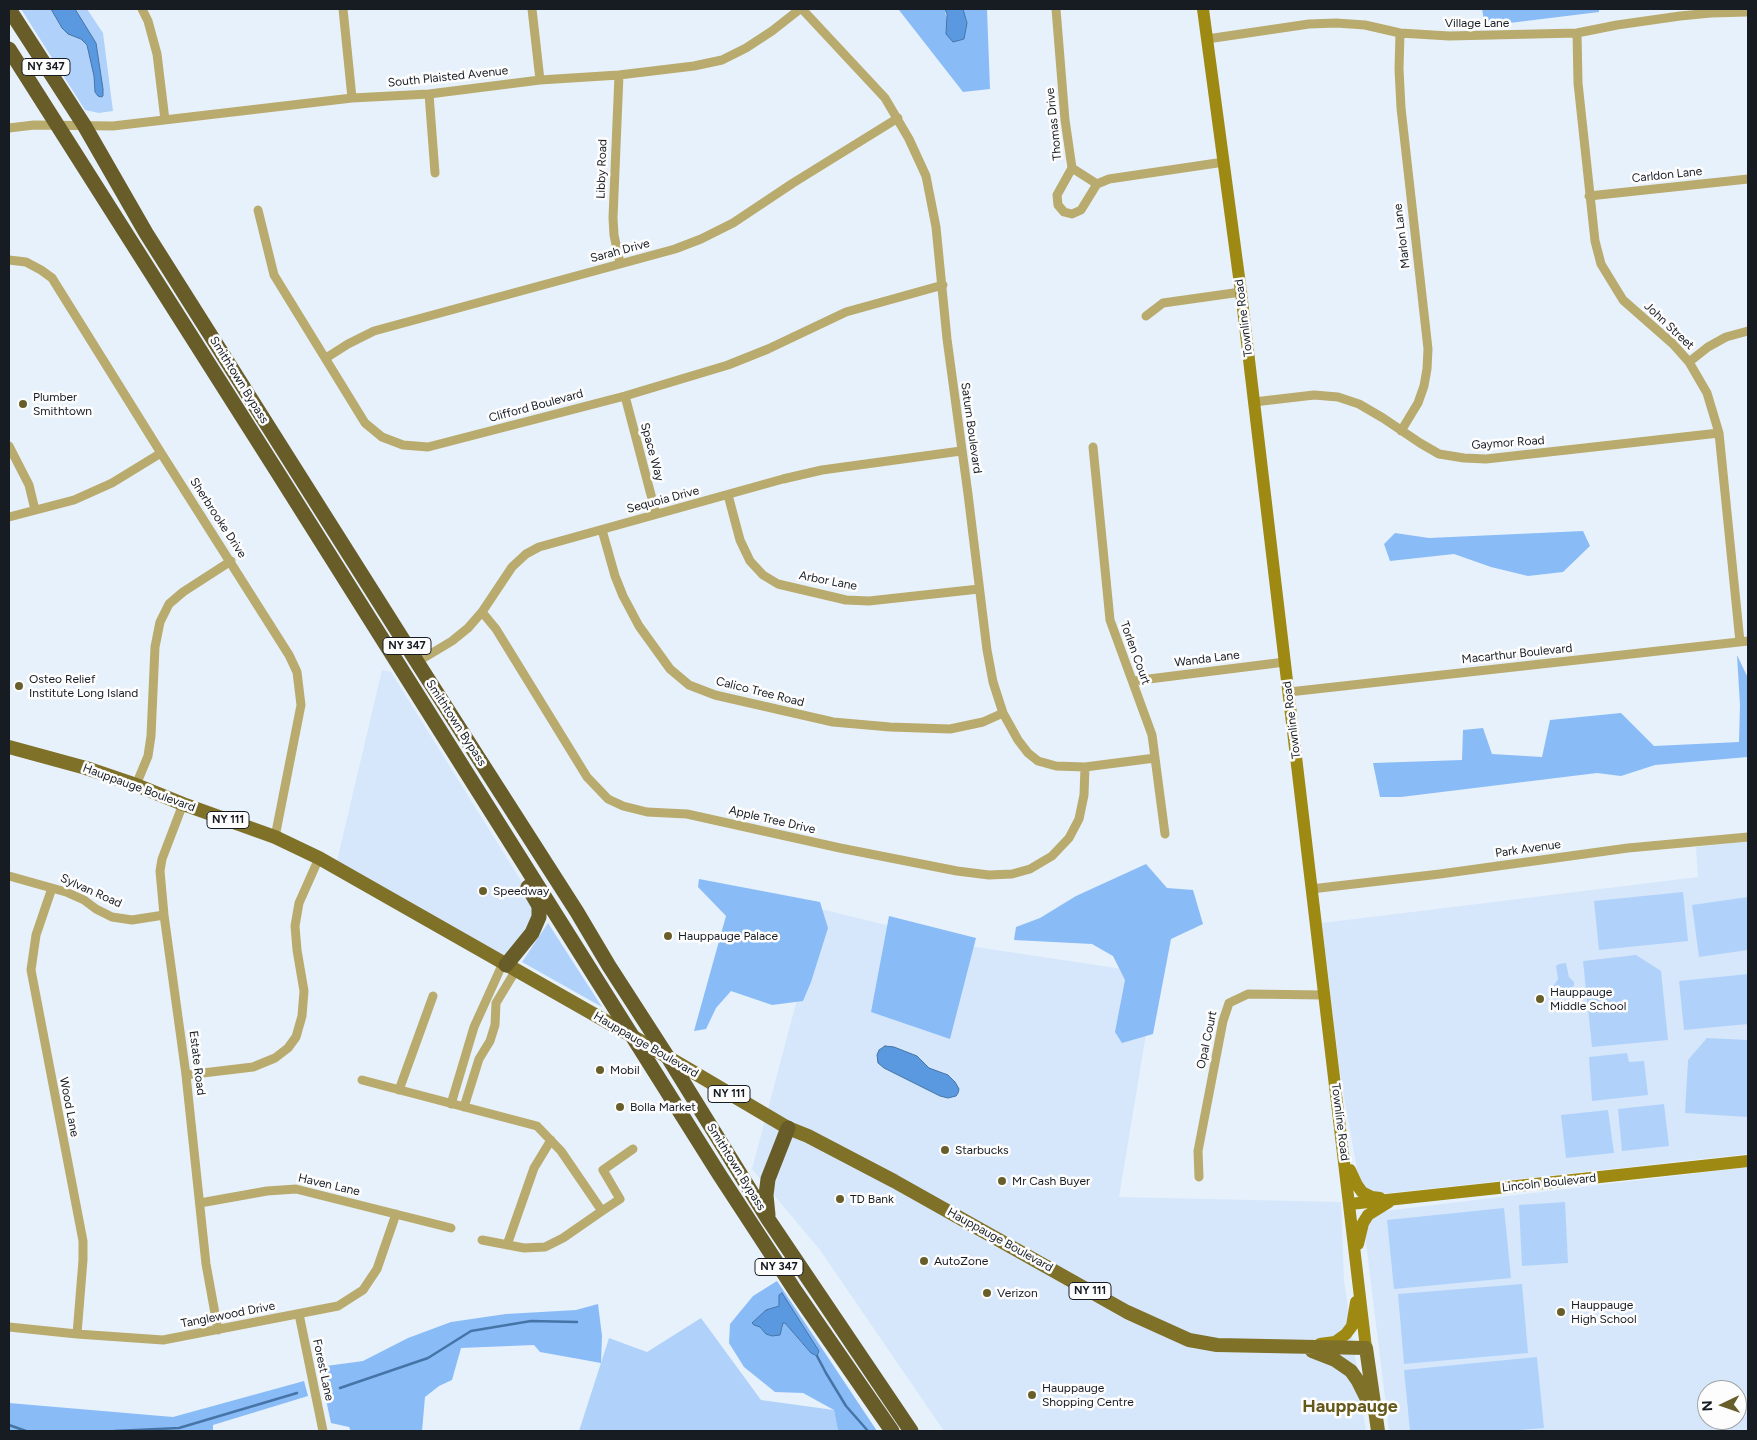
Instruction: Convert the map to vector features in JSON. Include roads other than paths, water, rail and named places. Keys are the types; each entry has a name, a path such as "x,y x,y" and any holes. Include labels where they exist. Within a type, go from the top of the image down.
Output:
{"highway":[{"name":"Smithtown Bypass","path":"9,9 84,126 152,242 577,912 768,1219 911,1431"},
{"name":"Smithtown Bypass","path":"9,48 770,1253 892,1431"},
{"path":"506,834 505,844 535,899 539,912 539,917 532,933 509,966"},
{"path":"768,1219 766,1195 768,1179 788,1128"}],"main road":[{"name":"Hauppauge Boulevard","path":"9,747 86,768 136,785 275,837 319,858 632,1036 788,1128 808,1136 894,1181 1127,1312 1189,1340 1217,1345 1366,1348"},
{"name":"NY 111","path":"1298,1347 1317,1352 1335,1360 1351,1371 1376,1417"},
{"name":"Townline Road","path":"1366,1348 1378,1431"}],"street":[{"path":"142,9 148,21 157,54 166,120"},
{"path":"343,9 352,98"},
{"path":"532,9 540,80"},
{"name":"South Plaisted Avenue","path":"9,128 34,125 113,126 352,98 428,94 540,80 619,75 694,66 722,60 746,48 801,9"},
{"name":"Saturn Boulevard","path":"801,9 878,90 898,118 926,176 936,227 947,339 987,650 993,682 1003,713 1018,740 1028,753 1038,761 1056,766 1085,766 1155,758"},
{"name":"Thomas Drive","path":"1056,9 1065,120 1072,168 1097,184"},
{"name":"Townline Road","path":"1203,9 1241,292 1366,1348"},
{"name":"Village Lane","path":"1207,39 1309,24 1364,25 1400,32 1449,36 1576,33 1680,16 1748,12"},
{"name":"Marlon Lane","path":"1400,32 1398,69 1401,108 1428,349 1424,386 1418,403 1401,431"},
{"name":"John Street","path":"1576,33 1578,83 1594,241 1601,264 1623,300 1673,344 1688,362 1706,393 1719,434 1744,642"},
{"name":"Libby Road","path":"619,75 613,218 614,235 620,263"},
{"path":"428,94 435,173"},
{"name":"Sarah Drive","path":"326,358 348,344 374,332 675,249 733,223 793,183 898,118"},
{"path":"1072,168 1058,195 1058,204 1064,212 1072,214 1080,210 1097,184 1109,179 1224,162"},
{"name":"Carldon Lane","path":"1589,196 1748,179"},
{"name":"Clifford Boulevard","path":"258,210 274,275 366,424 382,437 403,445 428,447 625,396 728,364 768,349 846,312 943,285"},
{"name":"Sherbrooke Drive","path":"9,260 26,262 52,278 231,561 289,655 297,672 301,705 275,837"},
{"path":"1146,316 1163,303 1241,292"},
{"path":"1688,362 1708,347 1726,338 1748,331"},
{"name":"Space Way","path":"625,396 656,514"},
{"name":"Gaymor Road","path":"1254,402 1306,396 1338,397 1359,404 1439,454 1464,458 1486,459 1719,434"},
{"path":"9,446 29,485 35,510"},
{"name":"Torlen Court","path":"1093,447 1110,620 1152,735 1165,834"},
{"name":"Sequoia Drive","path":"417,662 452,641 468,628 482,612 512,567 526,554 539,547 822,470 961,451"},
{"path":"9,517 74,500 112,483 161,453"},
{"name":"Arbor Lane","path":"728,495 740,540 750,562 763,575 778,584 846,600 869,601 979,589"},
{"name":"Calico Tree Road","path":"602,530 615,576 639,626 670,669 689,685 715,695 833,722 890,727 950,729 983,722 1003,713"},
{"path":"136,785 148,756 151,736 156,647 160,622 169,604 183,592 231,561"},
{"name":"Apple Tree Drive","path":"482,612 496,629 587,777 608,799 623,806 647,812 687,814 840,848 989,876 1012,874 1030,869 1052,856 1069,838 1079,819 1084,795 1085,766"},
{"name":"Macarthur Boulevard","path":"1289,692 1744,642"},
{"name":"Wanda Lane","path":"1133,682 1285,662"},
{"name":"Estate Road","path":"183,804 162,859 160,871 164,916 186,1075 206,1264 218,1330"},
{"name":"Park Avenue","path":"1311,888 1450,872 1628,848 1748,837"},
{"path":"186,1075 253,1067 275,1058 288,1048 296,1037 302,1016 304,991 295,926 299,903 319,858"},
{"name":"Sylvan Road","path":"9,876 66,892 84,900 112,917 132,920 164,916"},
{"name":"Wood Lane","path":"52,888 36,934 31,970 82,1241 83,1260 77,1334"},
{"path":"451,1104 470,1039 485,1001 509,966"},
{"path":"464,1108 478,1059 486,1047 495,1025 496,1003 509,966"},
{"name":"Opal Court","path":"1199,1177 1198,1151 1223,1021 1229,1003 1248,994 1324,995"},
{"path":"399,1090 433,996"},
{"path":"470,1039 486,1047"},
{"path":"362,1080 464,1108 514,1118 537,1126 561,1151 602,1211"},
{"path":"507,1245 534,1168 551,1140"},
{"path":"482,1240 524,1248 545,1247 564,1238 620,1199 603,1170 633,1149"},
{"path":"1344,1153 1357,1185 1362,1192 1372,1196 1400,1198"},
{"name":"Lincoln Boulevard","path":"1350,1204 1748,1161"},
{"name":"Haven Lane","path":"200,1203 267,1191 296,1189 451,1228"},
{"path":"1355,1258 1361,1229 1368,1215 1385,1203 1400,1198"},
{"name":"Tanglewood Drive","path":"9,1327 163,1340 338,1306 364,1290 377,1270 396,1214"},
{"path":"1298,1347 1335,1342 1346,1334 1352,1326 1358,1287"},
{"name":"Forest Lane","path":"299,1314 323,1431"}],"waterway":[{"path":"340,1388 428,1358 471,1331 531,1321 577,1322"},
{"path":"817,1356 846,1406 868,1431"},
{"path":"114,1431 179,1428 297,1393"},
{"path":"9,1425 26,1431"}],"place":[{"name":"Plumber Smithtown","path":"23,404"},
{"name":"Osteo Relief Institute Long Island","path":"19,686"},
{"name":"Speedway","path":"483,891"},
{"name":"Hauppauge Palace","path":"668,936"},
{"name":"Hauppauge Middle School","path":"1540,999"},
{"name":"Mobil","path":"600,1070"},
{"name":"Bolla Market","path":"620,1107"},
{"name":"Starbucks","path":"945,1150"},
{"name":"Mr Cash Buyer","path":"1002,1181"},
{"name":"TD Bank","path":"840,1199"},
{"name":"AutoZone","path":"924,1261"},
{"name":"Verizon","path":"987,1293"},
{"name":"Hauppauge High School","path":"1561,1312"},
{"name":"Hauppauge Shopping Centre","path":"1032,1395"}],"district":[{"name":"Hauppauge","path":"1350,1407"}]}
